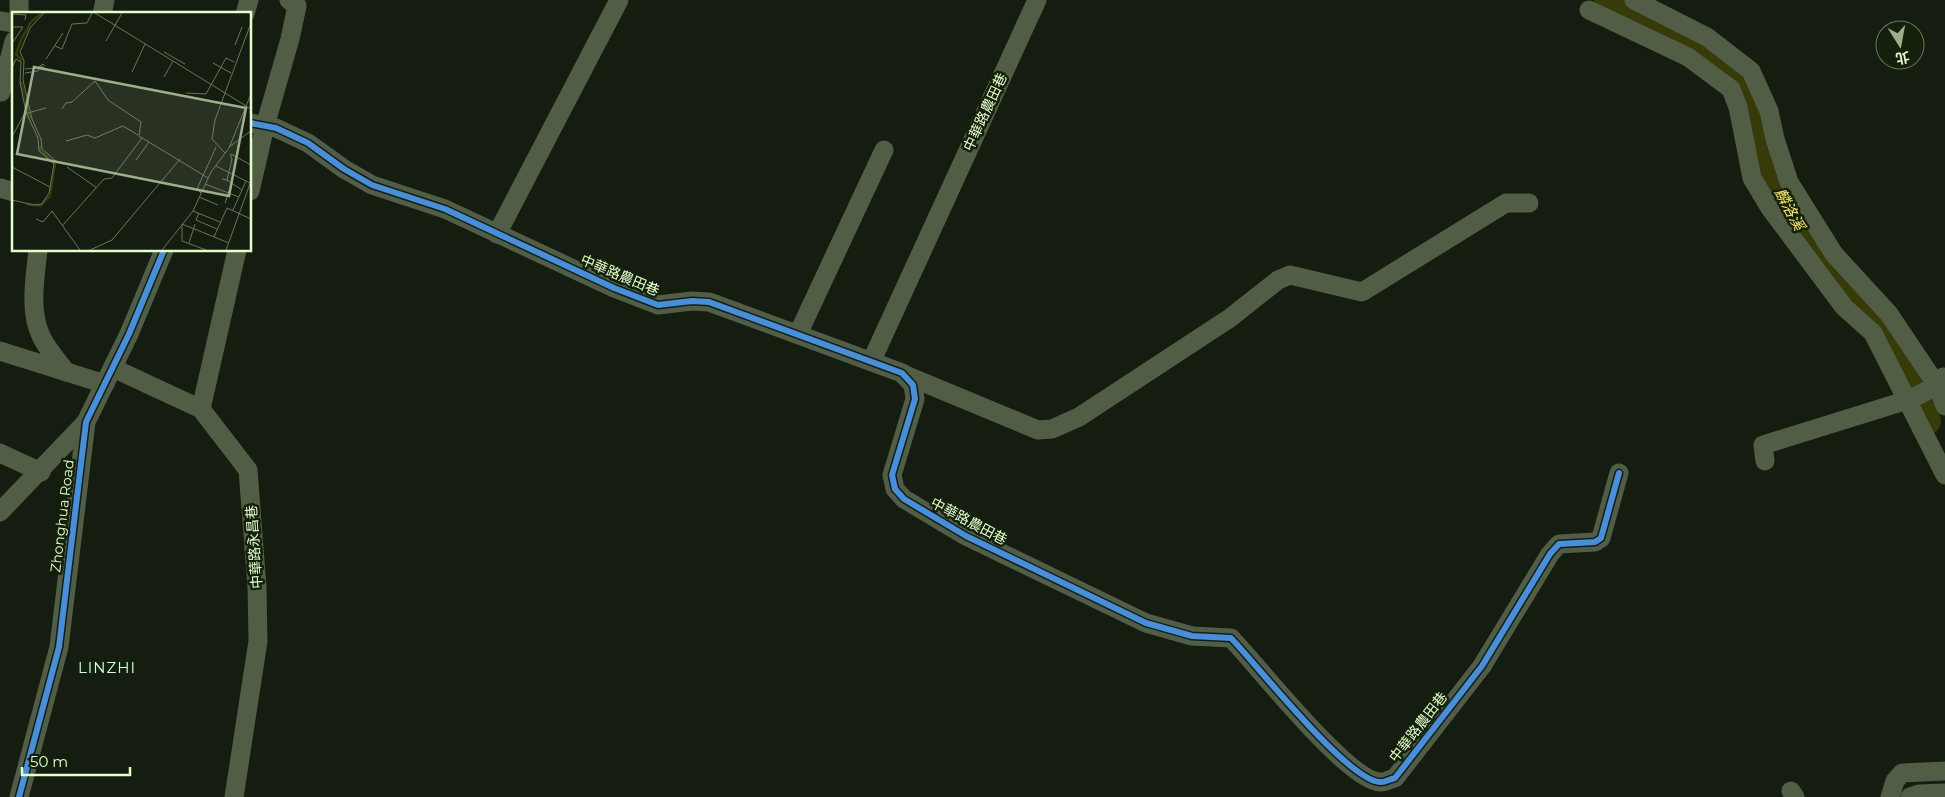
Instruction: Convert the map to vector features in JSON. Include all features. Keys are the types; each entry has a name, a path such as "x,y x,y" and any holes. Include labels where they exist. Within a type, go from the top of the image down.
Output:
{"street":[{"path":"251,181 257,124 292,31 297,6 289,0"},
{"path":"497,234 618,0"},
{"name":"中華路農田巷","path":"872,360 1036,0"},
{"path":"1634,0 1707,37 1751,71 1769,112 1775,139 1789,182 1834,254 1889,314 1937,383 1945,406"},
{"path":"1588,10 1688,57 1731,89 1738,107 1752,178 1770,208 1844,307 1873,333 1909,400 1945,475"},
{"path":"5,96 12,53"},
{"name":"中華路農田巷","path":"257,124 276,128 308,143 344,169 372,184 445,209 614,288 658,306 692,301 709,302 872,360 902,373 913,385 915,399 892,475 894,489 904,499 966,536 1146,623 1192,636 1230,638 1336,755 1368,779 1380,782 1395,778 1482,666 1560,544 1595,542 1601,538 1619,473"},
{"path":"798,334 884,150"},
{"path":"902,373 1038,430 1052,428 1079,417 1230,318 1278,280 1290,275 1362,292 1506,203 1529,203"},
{"path":"38,251 34,286 36,324 42,338 66,372"},
{"name":"Zhonghua Road","path":"18,797 58,647 86,422 109,376 164,251"},
{"path":"201,409 237,251"},
{"name":"中華路永昌巷","path":"0,351 66,372 109,376 201,409 248,470 257,587 258,642 234,797"},
{"path":"1765,462 1763,445 1909,400 1937,383"},
{"path":"0,512 41,472 86,422"},
{"path":"0,453 41,472"},
{"path":"1890,797 1895,782 1902,773 1945,771"},
{"path":"1910,797 1919,794 1945,792"}],"waterway":[{"name":"麟洛溪","path":"1607,0 1611,6 1738,70 1751,102 1780,195 1838,289 1872,313 1928,421"}],"cycle path":[{"path":"251,123 276,128 308,143 344,169 372,185 445,209 614,288 658,305 692,301 709,302 902,373 913,385 915,399 892,475 895,489 904,499 966,536 1146,623 1192,636 1231,638 1303,720 1326,743 1365,777 1380,782 1395,778 1482,666 1550,554 1559,544 1595,542 1601,538 1619,473"},
{"path":"19,797 59,647 86,422 129,334 164,251"}],"district":[{"name":"LINZHI","path":"107,667"}]}
